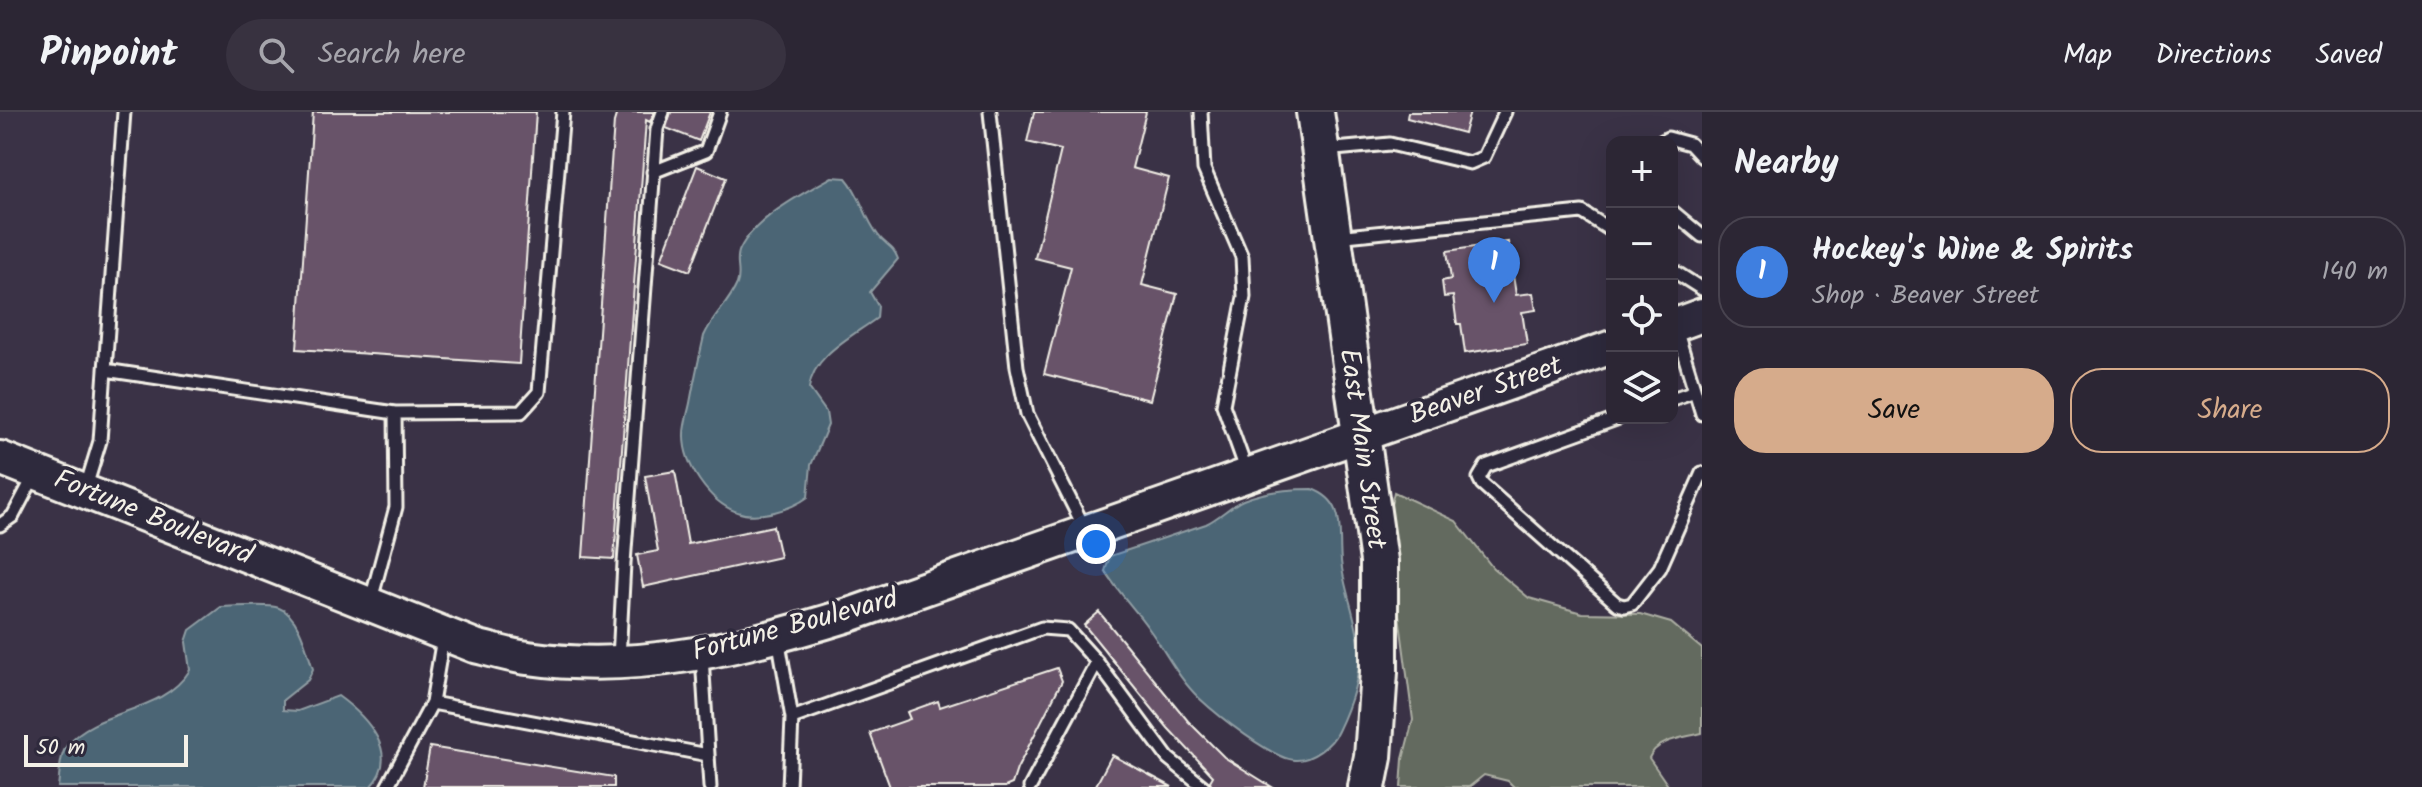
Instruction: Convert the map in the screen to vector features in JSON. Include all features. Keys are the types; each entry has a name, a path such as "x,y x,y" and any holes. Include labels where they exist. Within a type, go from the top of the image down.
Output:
{"main road":[{"name":"East Main Street","path":"1315,112 1379,561 1379,672 1373,757 1367,787"},
{"name":"Beaver Street","path":"1360,436 1606,349"},
{"name":"Fortune Boulevard","path":"0,458 475,646 526,658 619,664 702,654 852,614 1360,436"}],"lane":[{"path":"85,491 100,441 124,112"},
{"path":"105,370 395,413 521,412 539,392 563,112"},
{"path":"619,664 653,172 657,129 663,112"},
{"path":"653,172 706,151 720,112"},
{"path":"990,112 1017,367 1027,414 1088,533"},
{"path":"1201,112 1204,169 1242,257 1244,297 1223,405 1249,476"},
{"path":"1320,151 1390,144 1470,163 1484,157 1505,112"},
{"path":"1678,141 1690,144 1702,157"},
{"path":"1332,237 1582,212 1606,227"},
{"path":"1678,216 1702,236"},
{"path":"1678,274 1702,289"},
{"path":"1683,322 1702,414"},
{"path":"1678,397 1695,391"},
{"path":"370,605 396,507 395,413"},
{"path":"1606,423 1486,466 1479,478 1482,484 1617,604 1632,604 1660,568 1702,473"},
{"path":"0,525 13,516 36,472"},
{"path":"792,718 1042,628 1068,630 1097,662 1168,758 1204,787"},
{"path":"387,787 432,703 444,633"},
{"path":"778,636 792,718 789,787"},
{"path":"702,654 710,787"},
{"path":"1030,787 1097,662"},
{"path":"432,703 708,755"}],"shaded area":[{"path":"1394,492 1456,521 1493,568 1529,598 1582,613 1640,614 1671,623 1702,649 1702,733 1665,743 1649,758 1669,787 1514,787 1508,781 1484,775 1469,787 1401,787 1403,759 1413,720 1395,584 1396,553 1387,522"}],"water":[{"path":"832,177 846,178 873,228 898,259 870,292 878,306 877,318 836,347 812,376 809,388 826,412 828,425 811,465 808,497 774,512 755,515 737,512 708,491 693,469 685,446 685,426 704,336 737,284 738,253 747,238 781,207"},
{"path":"1312,489 1331,501 1336,509 1341,561 1357,634 1359,666 1347,711 1335,736 1314,755 1295,760 1259,744 1199,698 1105,571 1110,556 1206,524 1243,500 1277,491"},
{"path":"221,607 274,607 292,618 313,669 308,680 283,700 283,710 298,711 338,696 360,714 382,749 383,762 370,787 58,787 61,759 68,744 80,732 147,704 178,685 190,670 186,642 190,630"}],"building":[{"path":"313,112 536,112 519,364 297,349"},
{"path":"617,112 654,112 650,122 646,120 614,559 583,557"},
{"path":"671,112 710,112 699,141 666,128"},
{"path":"1034,112 1146,112 1132,168 1169,178 1142,285 1177,294 1150,400 1044,374 1071,267 1035,258 1061,150 1027,142"},
{"path":"1408,112 1470,112 1464,133 1407,118"},
{"path":"697,166 726,178 690,271 661,260"},
{"path":"1508,242 1516,295 1533,293 1536,310 1522,312 1527,344 1465,353 1453,296 1444,297 1442,281 1451,279 1447,251"},
{"path":"675,471 688,544 773,526 780,557 643,587 637,555 658,551 645,476"},
{"path":"1099,612 1188,721 1224,757 1272,787 1212,787 1210,781 1213,776 1168,728 1084,625"},
{"path":"1057,668 1062,681 1012,784 1005,787 890,787 870,733 910,719 907,712 938,701 940,707"},
{"path":"430,747 614,777 614,787 423,787"},
{"path":"1112,755 1172,787 1095,787"}],"place":[{"name":"Hockey's Wine & Spirits","path":"1494,303"}]}
